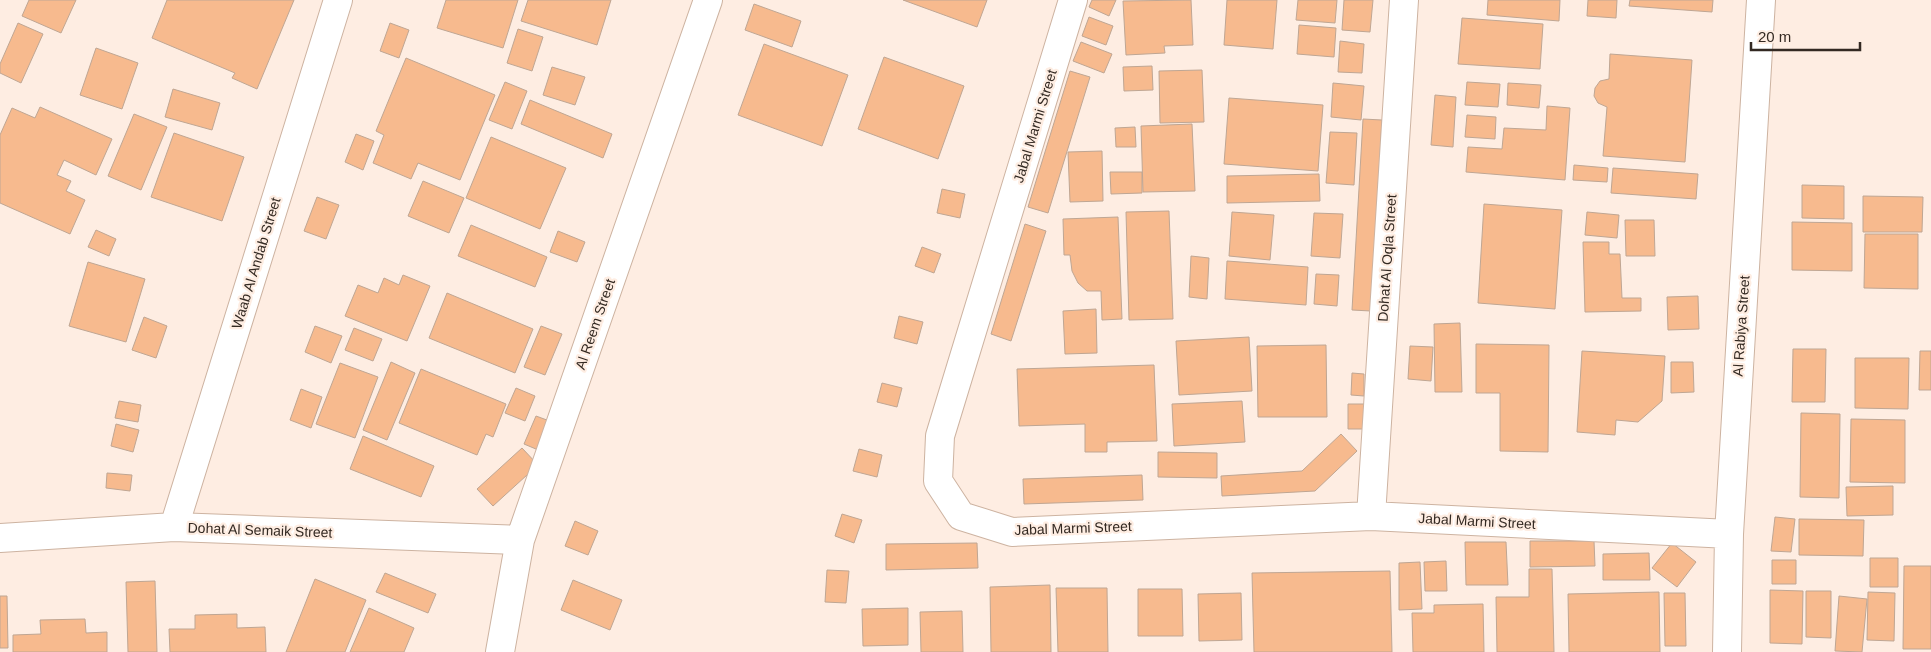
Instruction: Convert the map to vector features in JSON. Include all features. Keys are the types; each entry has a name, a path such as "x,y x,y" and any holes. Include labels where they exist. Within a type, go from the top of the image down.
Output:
{"street":[{"name":"Waab Al Andab Street","path":"174,527 338,0"},
{"name":"Al Reem Street","path":"500,652 520,540 708,0"},
{"name":"Jabal Marmi Street","path":"1074,0 940,436 938,481 961,516 1012,532 1371,516 1729,534"},
{"name":"Dohat Al Oqla Street","path":"1371,516 1404,0"},
{"name":"Al Rabiya Street","path":"1727,652 1729,534 1761,0"},
{"name":"Dohat Al Semaik Street","path":"0,538 174,527 520,540"}],"building":[{"path":"29,0 76,0 61,33 22,16"},
{"path":"167,0 294,0 257,89 232,78 235,73 152,38"},
{"path":"446,0 518,0 503,48 437,28"},
{"path":"528,0 611,0 597,45 521,21"},
{"path":"903,0 987,0 977,27"},
{"path":"1092,0 1116,0 1109,16 1089,7"},
{"path":"1191,0 1193,45 1164,46 1165,53 1126,55 1123,1"},
{"path":"1227,0 1277,0 1273,49 1224,45"},
{"path":"1298,0 1337,0 1335,23 1296,20"},
{"path":"1344,0 1373,0 1370,32 1342,30"},
{"path":"1488,0 1560,0 1559,21 1487,15"},
{"path":"1588,0 1617,0 1616,18 1587,16"},
{"path":"1630,0 1713,0 1712,12 1629,6"},
{"path":"754,4 801,21 792,47 745,30"},
{"path":"1089,17 1113,26 1106,45 1082,36"},
{"path":"1462,18 1543,24 1540,69 1458,64"},
{"path":"18,23 43,34 21,83 0,73 0,64"},
{"path":"390,23 409,30 399,58 380,51"},
{"path":"1299,25 1336,28 1334,57 1297,54"},
{"path":"518,29 543,37 532,71 507,63"},
{"path":"1340,41 1364,44 1362,73 1338,72"},
{"path":"1081,42 1112,54 1104,73 1073,61"},
{"path":"764,44 848,75 822,146 738,115"},
{"path":"96,48 138,63 122,109 80,95"},
{"path":"1610,54 1692,60 1685,162 1603,156 1607,107 1598,103 1594,96 1595,88 1600,81 1609,79"},
{"path":"884,57 964,86 938,159 858,129"},
{"path":"406,58 495,95 460,180 418,163 411,179 373,163 384,135 376,131"},
{"path":"1152,66 1153,90 1124,91 1123,67"},
{"path":"552,67 585,77 575,105 543,95"},
{"path":"1202,70 1204,122 1160,123 1159,71"},
{"path":"1070,71 1090,77 1048,213 1028,207"},
{"path":"505,82 527,91 512,129 489,120"},
{"path":"1467,82 1500,84 1498,107 1465,105"},
{"path":"1333,83 1364,86 1361,120 1331,117"},
{"path":"1508,83 1541,85 1539,108 1507,105"},
{"path":"173,89 220,103 212,130 165,117"},
{"path":"1435,95 1456,97 1453,147 1431,145"},
{"path":"1229,98 1323,105 1318,171 1224,164"},
{"path":"530,100 612,134 603,158 521,124"},
{"path":"1547,106 1570,108 1565,180 1466,172 1468,147 1502,149 1504,128 1546,130"},
{"path":"40,107 112,139 96,175 64,160 57,175 71,181 66,191 85,200 70,234 0,203 0,135 12,108 35,118"},
{"path":"134,114 167,127 141,190 108,176"},
{"path":"1467,115 1496,117 1495,139 1465,137"},
{"path":"1363,119 1382,120 1371,311 1352,310"},
{"path":"1192,124 1195,191 1143,192 1141,126"},
{"path":"1135,127 1136,147 1116,147 1115,128"},
{"path":"1330,132 1357,133 1354,185 1326,183"},
{"path":"174,133 244,157 222,221 151,197"},
{"path":"356,134 374,141 363,170 345,162"},
{"path":"491,137 566,168 540,229 466,198"},
{"path":"1102,151 1103,201 1070,202 1068,152"},
{"path":"1574,165 1608,168 1607,182 1573,180"},
{"path":"1613,168 1698,174 1696,199 1611,193"},
{"path":"1110,172 1142,172 1142,193 1111,194"},
{"path":"1319,174 1320,201 1227,203 1227,176"},
{"path":"423,181 464,198 449,233 408,216"},
{"path":"1802,185 1844,186 1844,219 1802,218"},
{"path":"942,189 965,194 960,218 937,213"},
{"path":"1863,196 1923,197 1922,232 1863,232"},
{"path":"317,197 339,205 326,239 304,231"},
{"path":"1484,204 1562,210 1555,309 1478,303"},
{"path":"1169,211 1173,319 1129,320 1126,212"},
{"path":"1232,212 1274,215 1270,260 1229,256"},
{"path":"1587,212 1619,215 1617,238 1585,235"},
{"path":"1314,213 1343,214 1340,258 1311,256"},
{"path":"1118,217 1122,319 1102,320 1101,291 1087,291 1078,283 1072,271 1070,255 1064,255 1063,219"},
{"path":"1625,220 1654,220 1655,256 1626,256"},
{"path":"1792,222 1852,223 1852,271 1792,270"},
{"path":"1025,224 1046,231 1011,341 991,334"},
{"path":"471,225 547,257 535,287 458,256"},
{"path":"96,230 116,239 109,256 88,247"},
{"path":"558,231 585,242 577,262 550,252"},
{"path":"1865,234 1918,234 1918,289 1864,288"},
{"path":"1583,242 1609,242 1609,254 1620,254 1622,298 1641,298 1641,311 1585,312"},
{"path":"922,247 941,254 934,273 915,266"},
{"path":"1191,256 1209,258 1207,299 1189,297"},
{"path":"1227,261 1308,267 1306,305 1225,299"},
{"path":"88,262 145,279 126,342 69,326"},
{"path":"1316,274 1339,275 1337,306 1314,304"},
{"path":"403,275 430,286 407,341 345,316 358,285 378,293 384,278 399,285"},
{"path":"447,293 533,329 515,373 429,338"},
{"path":"1698,296 1699,329 1668,330 1667,297"},
{"path":"1096,309 1097,353 1065,354 1063,311"},
{"path":"899,316 923,322 917,344 894,338"},
{"path":"144,317 167,326 156,358 132,350"},
{"path":"1460,323 1462,392 1435,392 1434,324"},
{"path":"315,326 342,336 331,363 305,352"},
{"path":"541,326 562,334 545,375 524,367"},
{"path":"354,328 382,339 373,361 345,350"},
{"path":"1249,337 1252,391 1179,395 1176,341"},
{"path":"1476,344 1549,345 1548,452 1500,451 1500,393 1476,393"},
{"path":"1326,345 1327,417 1258,417 1257,346"},
{"path":"1410,346 1433,347 1431,381 1408,379"},
{"path":"1793,349 1826,349 1825,402 1792,402"},
{"path":"1582,351 1665,356 1662,401 1638,422 1616,420 1615,435 1577,432"},
{"path":"1920,351 1931,351 1931,390 1919,390"},
{"path":"1855,358 1909,358 1908,409 1855,408"},
{"path":"391,362 415,373 387,440 363,430"},
{"path":"1671,362 1693,362 1694,392 1671,393"},
{"path":"340,363 378,377 355,438 316,424"},
{"path":"1154,365 1157,441 1107,442 1107,452 1085,452 1085,424 1019,426 1017,369"},
{"path":"421,369 506,404 493,437 486,434 477,455 399,423"},
{"path":"1352,373 1364,374 1364,396 1351,395"},
{"path":"882,383 902,388 897,407 877,402"},
{"path":"516,388 535,396 525,421 505,413"},
{"path":"301,389 322,397 311,428 290,420"},
{"path":"119,401 141,405 138,422 115,418"},
{"path":"1242,401 1245,442 1174,446 1172,404"},
{"path":"1348,404 1365,404 1365,429 1348,429"},
{"path":"1801,413 1840,414 1839,498 1800,497"},
{"path":"536,416 555,423 543,452 524,444"},
{"path":"1851,419 1905,420 1905,483 1850,482"},
{"path":"116,424 139,430 133,452 111,446"},
{"path":"1341,434 1357,451 1315,491 1222,496 1221,476 1302,471"},
{"path":"363,436 434,466 421,497 350,469"},
{"path":"522,448 538,465 493,506 477,489"},
{"path":"859,449 882,455 877,477 853,471"},
{"path":"1158,452 1217,453 1217,478 1158,477"},
{"path":"107,473 132,475 130,491 106,488"},
{"path":"1142,475 1143,500 1024,504 1023,479"},
{"path":"1893,486 1893,515 1847,516 1846,487"},
{"path":"842,514 862,520 854,543 835,536"},
{"path":"1775,517 1795,519 1791,552 1771,551"},
{"path":"1799,519 1864,520 1863,556 1799,555"},
{"path":"575,521 598,531 588,555 565,546"},
{"path":"1530,541 1594,541 1595,566 1530,567"},
{"path":"1465,542 1506,542 1508,585 1466,585"},
{"path":"977,543 978,568 886,570 886,544"},
{"path":"1672,543 1696,562 1677,587 1652,568"},
{"path":"1649,553 1650,580 1603,580 1603,554"},
{"path":"1870,558 1898,558 1898,587 1870,587"},
{"path":"1772,560 1796,560 1796,584 1772,584"},
{"path":"1446,561 1447,591 1425,591 1424,562"},
{"path":"1420,562 1422,609 1399,610 1399,563"},
{"path":"1904,566 1931,566 1931,649 1903,649"},
{"path":"1529,569 1552,569 1554,652 1497,652 1496,597 1529,597"},
{"path":"827,570 849,571 846,603 825,602"},
{"path":"1390,571 1392,652 1254,652 1252,573"},
{"path":"385,573 436,594 428,613 376,592"},
{"path":"315,579 366,600 345,652 286,652"},
{"path":"573,580 622,600 610,630 561,610"},
{"path":"155,581 157,652 128,652 126,582"},
{"path":"1050,585 1051,652 991,652 990,587"},
{"path":"1056,588 1107,588 1108,652 1058,652"},
{"path":"1138,589 1182,589 1183,636 1138,636"},
{"path":"1770,590 1803,591 1802,644 1770,643"},
{"path":"1806,591 1831,591 1831,638 1806,637"},
{"path":"1659,592 1660,652 1569,652 1568,594"},
{"path":"1868,592 1895,593 1894,641 1867,640"},
{"path":"1241,593 1242,640 1199,641 1198,594"},
{"path":"1664,593 1685,593 1686,646 1665,646"},
{"path":"0,596 7,596 8,648 0,648"},
{"path":"1839,596 1867,599 1862,652 1835,651"},
{"path":"1483,604 1484,652 1413,652 1412,613 1434,613 1434,605"},
{"path":"369,608 414,628 404,652 350,652"},
{"path":"908,608 908,645 863,646 862,609"},
{"path":"962,611 963,652 921,652 920,612"},
{"path":"237,614 237,628 265,627 266,652 170,652 169,629 195,629 195,615"},
{"path":"85,619 86,633 107,632 107,652 13,652 13,635 41,634 40,620"}]}
